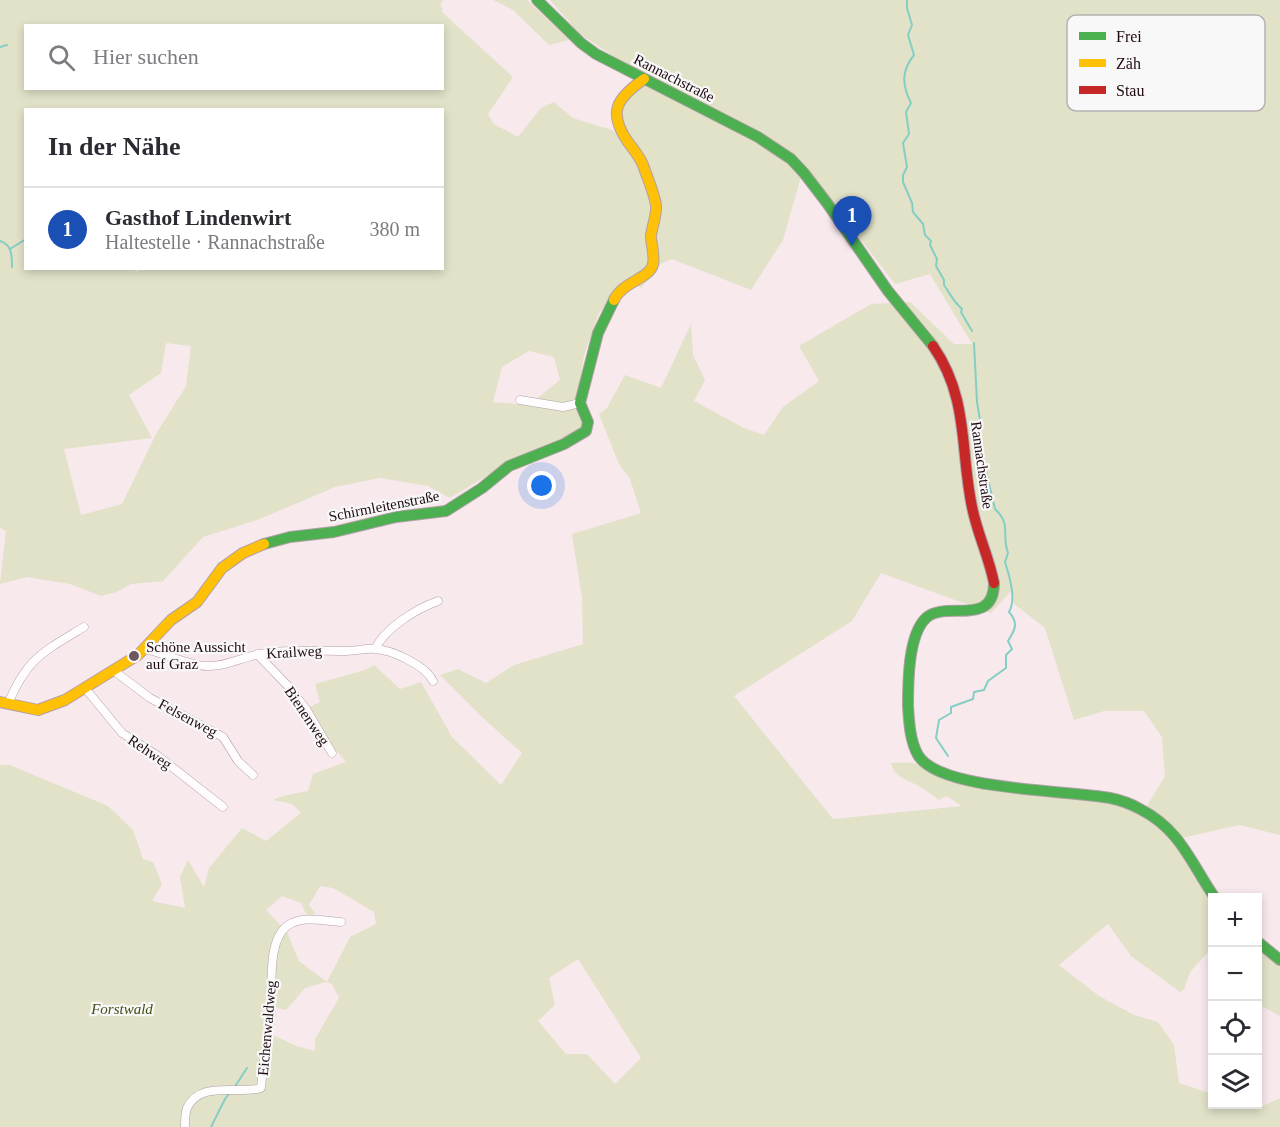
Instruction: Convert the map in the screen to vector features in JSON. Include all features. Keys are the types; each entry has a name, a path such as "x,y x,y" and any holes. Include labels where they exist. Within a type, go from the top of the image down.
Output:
{"street":[{"name":"Rannachstraße","path":"537,0 581,43 612,64 758,137 774,146 797,165 890,293 930,341 946,369 957,399 972,509 992,576 994,591 984,607 976,610 937,613 927,617 919,626 914,638 909,684 910,734 917,755 927,765 945,775 965,781 1111,798 1127,802 1152,816 1182,843 1213,893"},
{"name":"Schirmleitenstraße","path":"84,627 40,654 17,681 4,703 38,710 66,700 145,649 171,621 197,602 222,567 243,553 290,537 334,532 396,517 446,511 482,488 509,466 564,444 586,431 588,422 580,403 594,344 619,290 647,274 653,264 651,237 657,206 642,162 621,132 617,119 620,100 627,91 644,79"},
{"path":"520,400 563,407 580,403"},
{"path":"375,649 378,642 396,626 415,613 438,602"},
{"name":"Krailweg","path":"145,649 165,653 192,664 206,666 220,665 257,654 280,651 375,649 403,658 426,672 433,681"},
{"name":"Bienenweg","path":"257,654 288,686 306,709 332,753"},
{"name":"Felsenweg","path":"113,670 150,698 223,736 238,760 254,775"},
{"name":"Rehweg","path":"85,688 122,733 158,756 223,807"},
{"name":"Eichenwaldweg","path":"185,1127 187,1109 199,1094 209,1091 261,1088 271,1013 272,963 278,936 284,928 304,919 341,922"},
{"path":"1262,946 1280,960"}],"green space":[{"name":"Forstwald","path":"0,0 443,0 440,6 443,9 441,11 513,77 488,114 494,124 518,137 541,108 554,102 573,118 612,130 620,136 622,115 627,102 651,77 646,72 641,74 580,34 550,0 1280,0 1280,835 1239,825 1182,838 1147,806 1165,776 1162,737 1144,711 1104,711 1074,720 1045,628 1014,604 1011,591 991,613 881,573 852,621 734,696 833,819 962,806 947,796 939,800 901,777 895,772 891,763 916,764 937,776 1108,800 1144,815 1174,839 1208,894 1208,952 1190,972 1184,989 1180,992 1131,956 1108,924 1059,965 1099,996 1134,1015 1158,1022 1174,1045 1179,1083 1208,1093 1208,1109 1262,1109 1262,1107 1280,1098 1280,1127 0,1127 0,765 10,765 108,806 133,830 143,859 153,862 162,884 152,901 185,908 180,877 188,860 204,887 209,868 242,828 266,841 301,813 292,804 273,800 308,791 313,774 346,762 308,708 320,702 315,684 365,670 374,665 400,689 421,682 452,737 501,785 522,753 440,675 458,669 486,683 514,665 583,644 582,598 572,534 641,513 630,479 619,464 599,414 607,408 625,375 661,388 691,324 693,355 705,380 694,401 744,428 764,435 783,407 819,381 799,346 871,304 910,302 954,344 972,344 930,274 895,284 804,166 783,240 751,290 672,259 662,263 641,288 627,280 599,313 584,355 576,407 584,427 488,475 450,498 428,486 380,478 335,487 260,519 203,537 163,581 131,584 117,592 101,596 70,584 27,577 0,584 6,531 0,528","holes":["166,343 191,346 186,386 156,434 122,504 81,515 64,449 152,438 129,395 161,373","529,351 554,357 560,380 529,405 493,402 502,367","320,886 333,888 374,912 376,924 350,937 327,982 299,961 287,932 266,910 282,896 301,903 307,916 316,914 309,905","578,959 641,1058 615,1084 587,1054 566,1054 538,1021 555,1005 549,978","326,982 332,984 339,998 315,1039 315,1051 296,1046 271,1034 275,1007 286,1010 305,988"]},
{"path":"493,0 527,0 569,40 549,45 513,10"},
{"path":"1262,948 1280,967 1280,1016 1262,1006"}],"waterway":[{"path":"907,0 912,25 908,35 914,55 904,78 911,103 906,112 909,134 903,143 907,167 903,175 903,182 912,203 913,212 923,224 925,235 931,241 930,245 937,259 936,266 944,280 944,285 962,309 961,312 972,331"},
{"path":"0,47 7,45"},
{"path":"10,249 24,240"},
{"path":"0,241 9,248 12,267"},
{"path":"948,756 936,738 939,720 951,713 951,707 973,699 974,692 984,690 988,681 1006,668 1006,655 1012,649 1008,641 1015,626 1009,612 1012,594 1005,562 1008,553 1005,525 995,509 977,433 980,420 974,343"},
{"path":"234,1088 247,1068"},
{"path":"211,1127 230,1092"}],"traffic: fast":[{"path":"537,0 581,43 596,54 758,137 791,159 827,203 888,291 933,346"},
{"path":"264,544 290,537 334,532 396,517 446,511 482,488 509,466 564,444 586,431 588,422 580,403 598,333 614,300"},
{"path":"994,583 992,597 986,605 967,611 934,613 920,626 912,647 908,685 909,725 918,755 931,767 951,776 1006,787 1110,798 1137,807 1154,817 1175,837 1212,893"},
{"path":"1262,945 1280,960"}],"traffic: slow":[{"path":"614,300 623,288 647,273 653,264 651,236 656,213 655,200 642,162 622,131 617,114 622,99 644,79"},
{"path":"0,702 38,710 65,700 138,655 171,620 197,602 222,568 243,553 264,544"}],"traffic: jam":[{"path":"933,346 953,385 962,425 972,507 994,583"}],"place":[{"name":"Gasthof Lindenwirt","path":"852,246"},
{"name":"Schöne Aussicht auf Graz","path":"134,656"}]}
